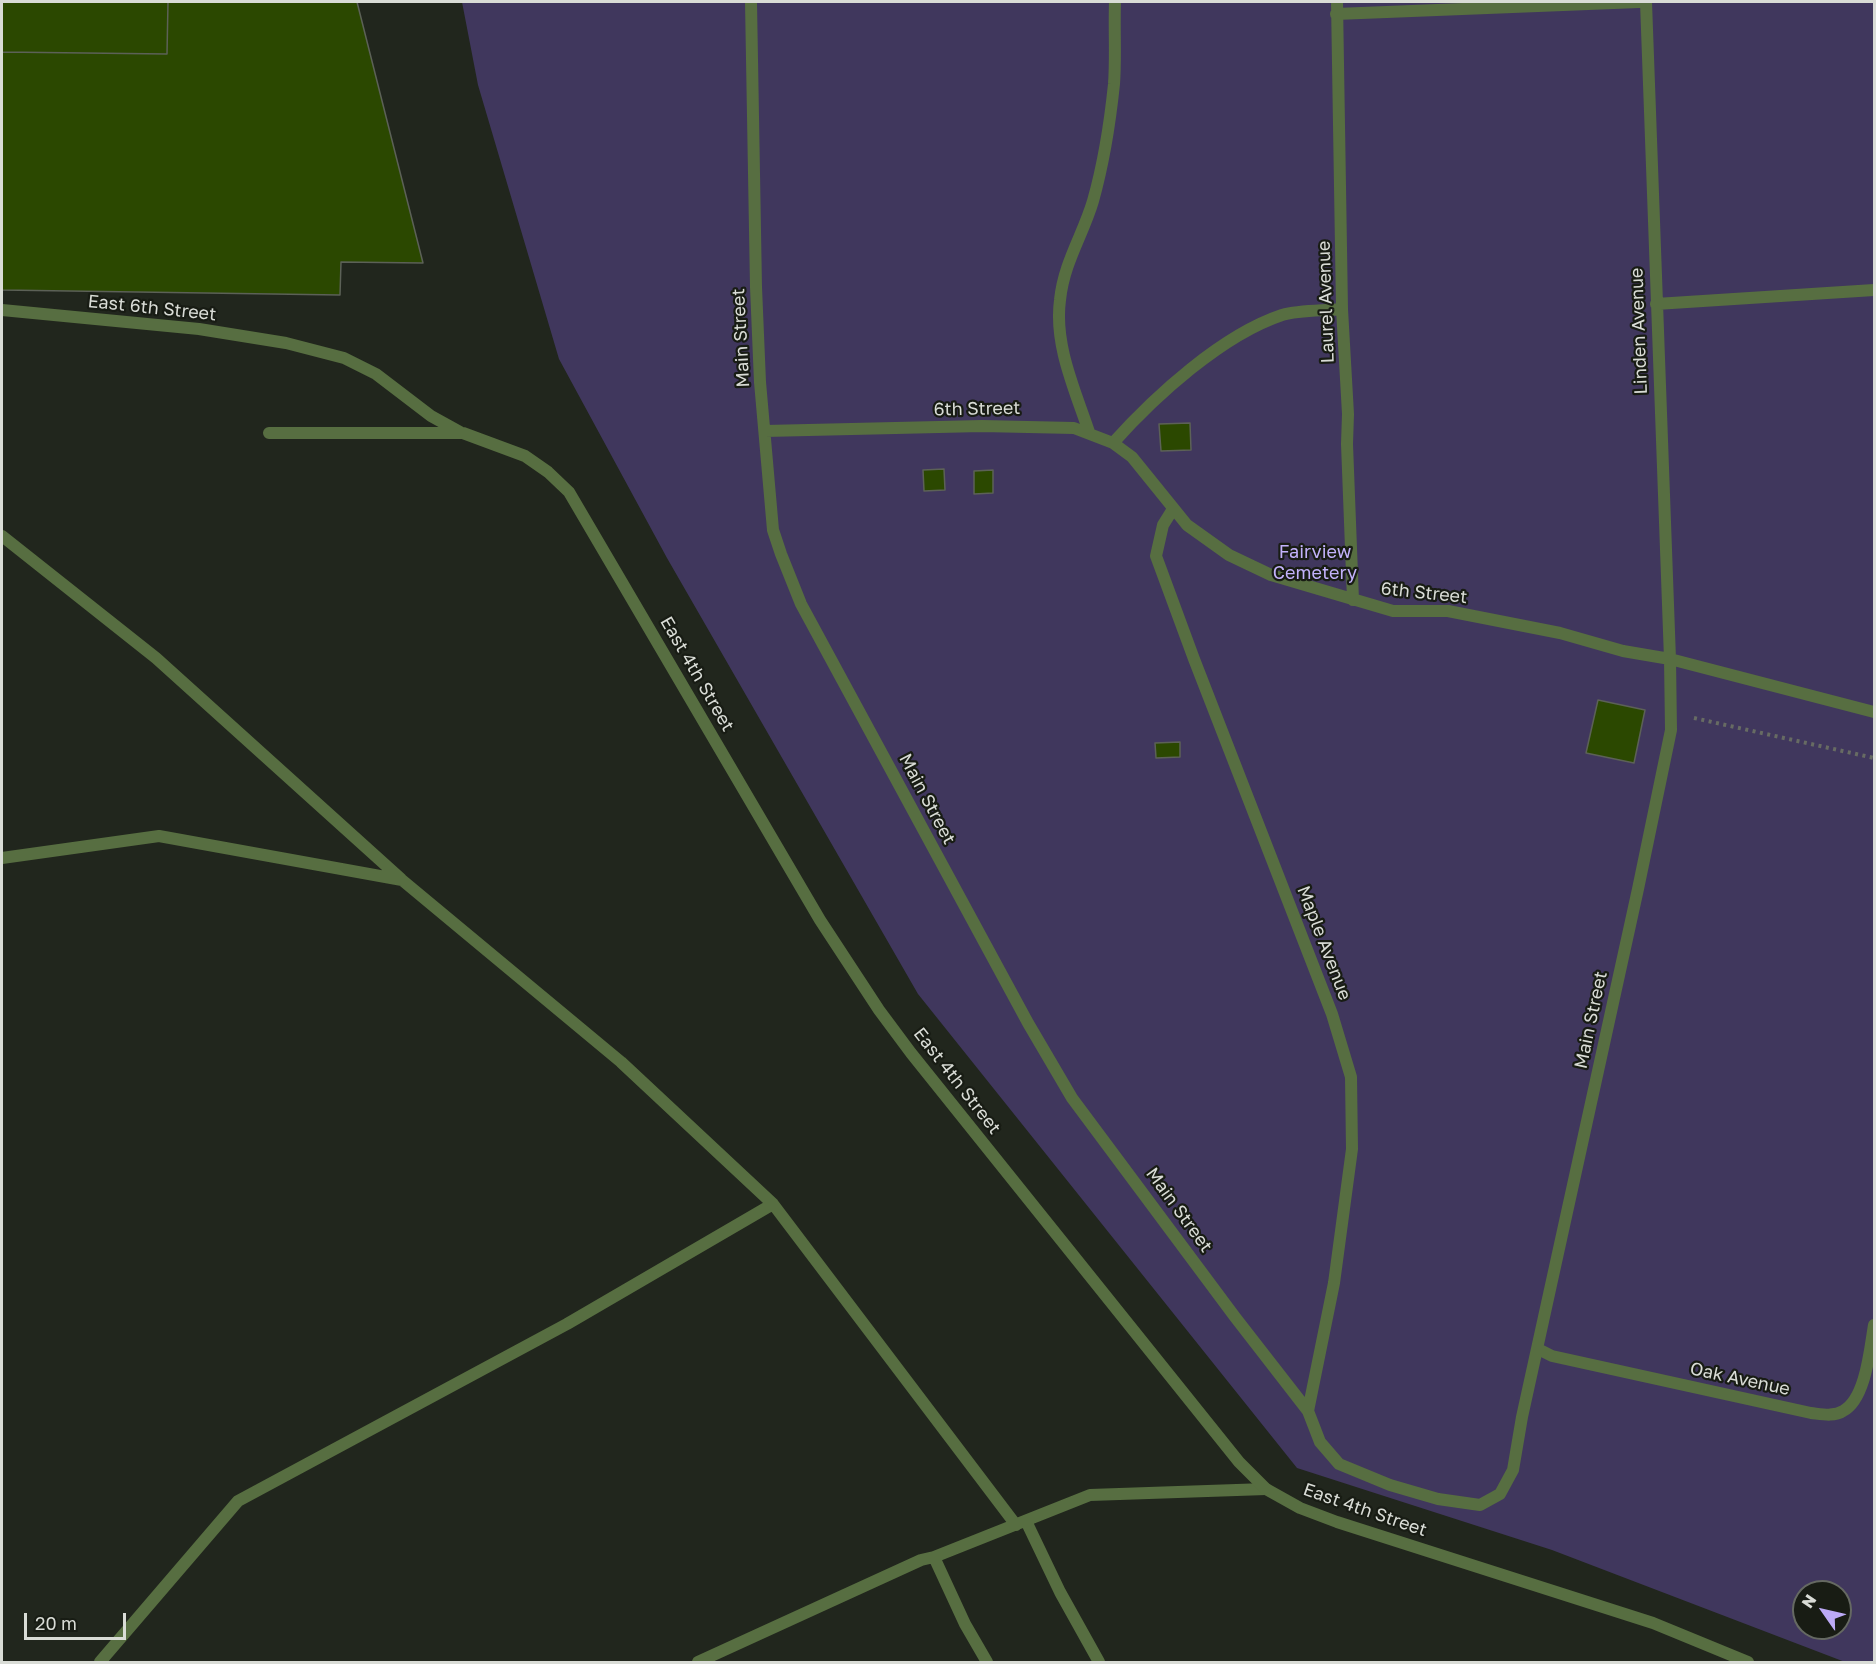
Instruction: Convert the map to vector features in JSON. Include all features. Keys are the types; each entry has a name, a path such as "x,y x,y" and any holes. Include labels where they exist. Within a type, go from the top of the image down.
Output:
{"street":[{"name":"Main Street","path":"751,2 760,382 773,530 801,604 1028,1023 1072,1098 1228,1308 1308,1411 1320,1442 1340,1464 1390,1485 1438,1499 1480,1505 1500,1494 1513,1470 1522,1417 1671,730 1670,659"},
{"path":"1089,432 1063,354 1059,300 1067,262 1092,204 1104,160 1114,82 1115,2"},
{"path":"1336,8 1639,2"},
{"name":"Linden Avenue","path":"1646,2 1670,659"},
{"name":"Laurel Avenue","path":"1336,8 1342,309 1348,414 1347,444 1353,600"},
{"path":"1656,304 1875,290"},
{"path":"1113,443 1132,422 1199,363 1251,329 1284,315 1342,309"},
{"name":"East 6th Street","path":"2,310 199,329 298,346 344,358 376,374 431,416 463,433"},
{"name":"6th Street","path":"765,431 982,426 1074,428 1113,443 1132,457 1187,525 1229,555 1271,575 1393,611 1448,611 1560,633 1623,651 1670,659 1875,712"},
{"name":"East 4th Street","path":"269,433 463,433 525,456 548,471 568,492 820,920 879,1010 1179,1390 1239,1462 1266,1489 1300,1508 1337,1522 1653,1623 1748,1662"},
{"name":"Maple Avenue","path":"1173,509 1163,525 1156,556 1332,1014 1351,1077 1352,1149 1334,1283 1308,1411"},
{"path":"2,536 156,658 402,880 621,1062 773,1204 1021,1523 1099,1662"},
{"path":"2,858 159,836 402,880"},
{"path":"100,1662 238,1501 567,1324 773,1204"},
{"name":"Oak Avenue","path":"1538,1349 1552,1356 1829,1415 1843,1411 1861,1391 1875,1324"},
{"path":"698,1662 921,1560 1090,1496 1266,1489"},
{"path":"934,1557 964,1624 987,1662"}],"path":[{"path":"1671,713 1875,758"}],"green space":[{"name":"Fairview Cemetery","path":"462,2 1874,2 1874,1662 1845,1662 1552,1550 1297,1468 918,994 667,558 559,359 478,85"}],"building":[{"path":"2,2 168,2 167,54 2,52"},
{"path":"168,2 357,2 423,263 341,262 340,295 2,290 2,52 167,54"},
{"path":"1190,423 1191,450 1161,451 1159,424"},
{"path":"944,469 945,490 924,491 923,470"},
{"path":"993,470 993,493 974,494 974,471"},
{"path":"1598,700 1645,710 1634,763 1586,753"},
{"path":"1180,742 1180,757 1156,758 1155,743"}]}
